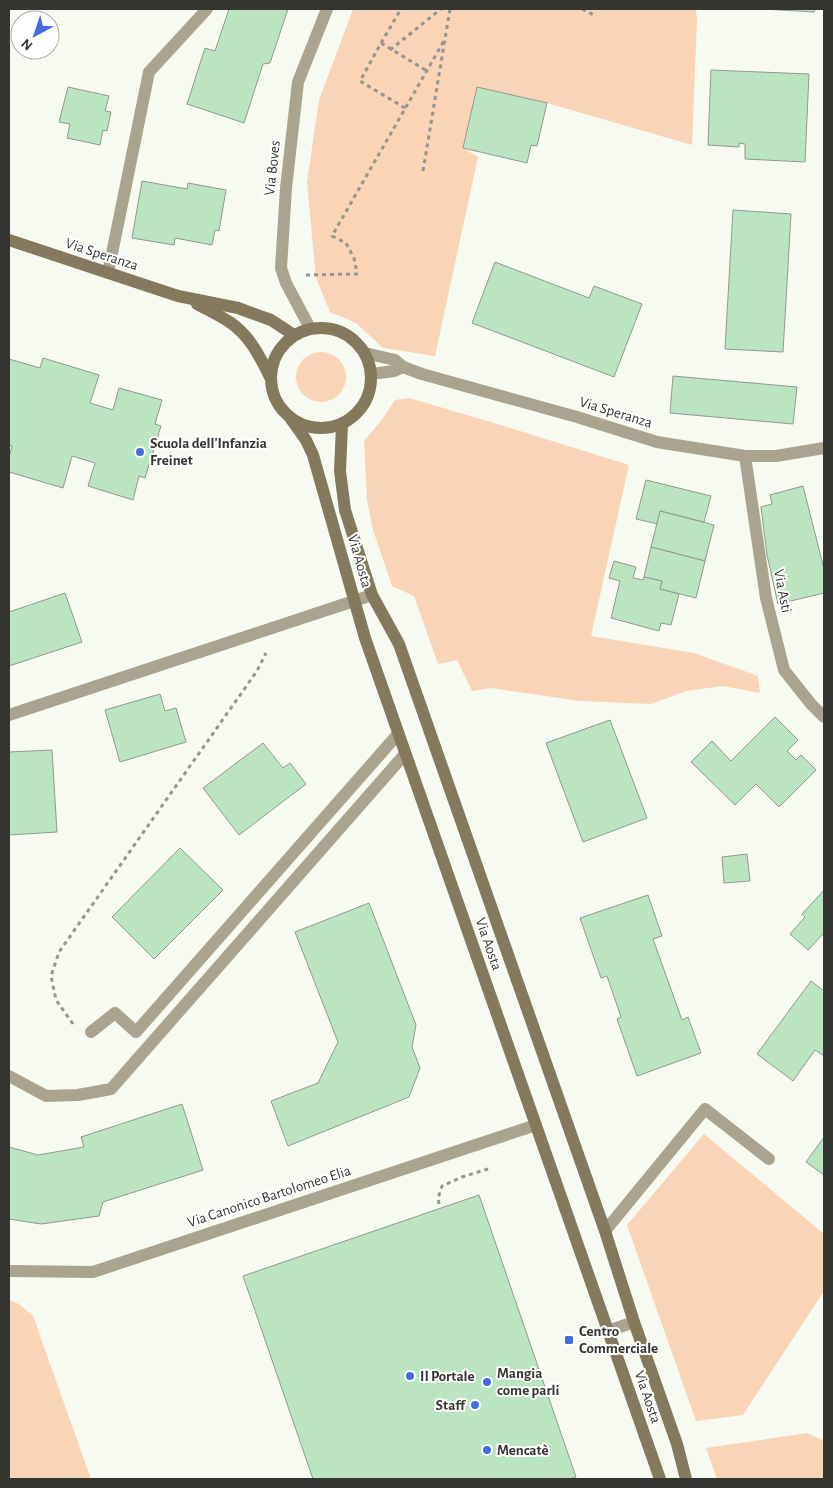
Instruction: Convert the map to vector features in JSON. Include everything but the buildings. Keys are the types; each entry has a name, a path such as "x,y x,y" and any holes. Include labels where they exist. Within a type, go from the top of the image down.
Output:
{"street":[{"path":"108,273 149,72 207,9"},
{"name":"Via Boves","path":"310,328 286,283 281,268 286,188 298,82 327,9"},
{"name":"Via Speranza","path":"9,240 186,298 238,308 271,320 294,335"},
{"name":"Via Speranza","path":"186,298 232,323 259,354 270,377"},
{"path":"310,328 327,328 342,332 356,341 366,354 371,368 371,386 366,402 355,416 342,425 315,429 303,426 291,419 280,408 272,393 270,377 273,360 282,346 294,335 310,328"},
{"name":"Via Speranza","path":"366,354 395,360 403,367 422,374 577,417 657,442 745,456 776,456 824,448"},
{"path":"371,374 394,371 403,367"},
{"name":"Via Aosta","path":"291,419 306,440 313,455 365,638 660,1479"},
{"name":"Via Aosta","path":"342,425 340,471 345,510 372,595 399,644 605,1231 686,1479"},
{"name":"Via Asti","path":"745,456 766,598 784,670 824,717"},
{"path":"9,715 372,595"},
{"path":"91,1032 115,1013 136,1032 398,734"},
{"path":"9,1076 46,1096 78,1095 111,1089 405,754"},
{"path":"605,1231 705,1109 769,1159"},
{"name":"Via Canonico Bartolomeo Elia","path":"9,1271 92,1272 536,1125"},
{"path":"608,1331 634,1322"}],"path":[{"path":"401,9 360,81 405,108"},
{"path":"390,50 441,9"},
{"path":"424,171 450,9"},
{"path":"582,9 596,16"},
{"path":"304,275 357,274 354,258 346,243 332,236 445,39"},
{"path":"381,43 427,72"},
{"path":"91,1032 71,1023 56,1000 51,976 59,952 257,671 281,626"},
{"path":"439,1204 438,1198 442,1186 462,1177 491,1168"}],"shaded area":[{"path":"353,9 696,9 692,145 547,103 477,87 463,148 478,157 435,356 383,348 356,323 330,312 316,278 307,182 319,100"},
{"path":"326,352 339,359 345,367 345,387 339,395 331,401 316,402 303,395 297,387 296,372 303,359 311,353"},
{"path":"409,398 629,465 591,636 694,653 758,676 760,693 723,686 686,691 651,704 580,701 491,688 472,691 457,660 438,664 414,596 392,586 373,530 367,500 364,441 395,400"},
{"path":"704,1134 824,1234 824,1291 743,1415 696,1421 627,1225"},
{"path":"9,1300 19,1304 33,1316 91,1479 9,1479"},
{"path":"807,1433 824,1441 824,1479 717,1479 706,1448"}],"place":[{"name":"Scuola dell'Infanzia Freinet","path":"140,452"},
{"name":"Centro Commerciale","path":"569,1340"},
{"name":"Il Portale","path":"410,1376"},
{"name":"Mangia come parli","path":"487,1382"},
{"name":"Staff","path":"475,1405"},
{"name":"Mencatè","path":"487,1450"}]}
